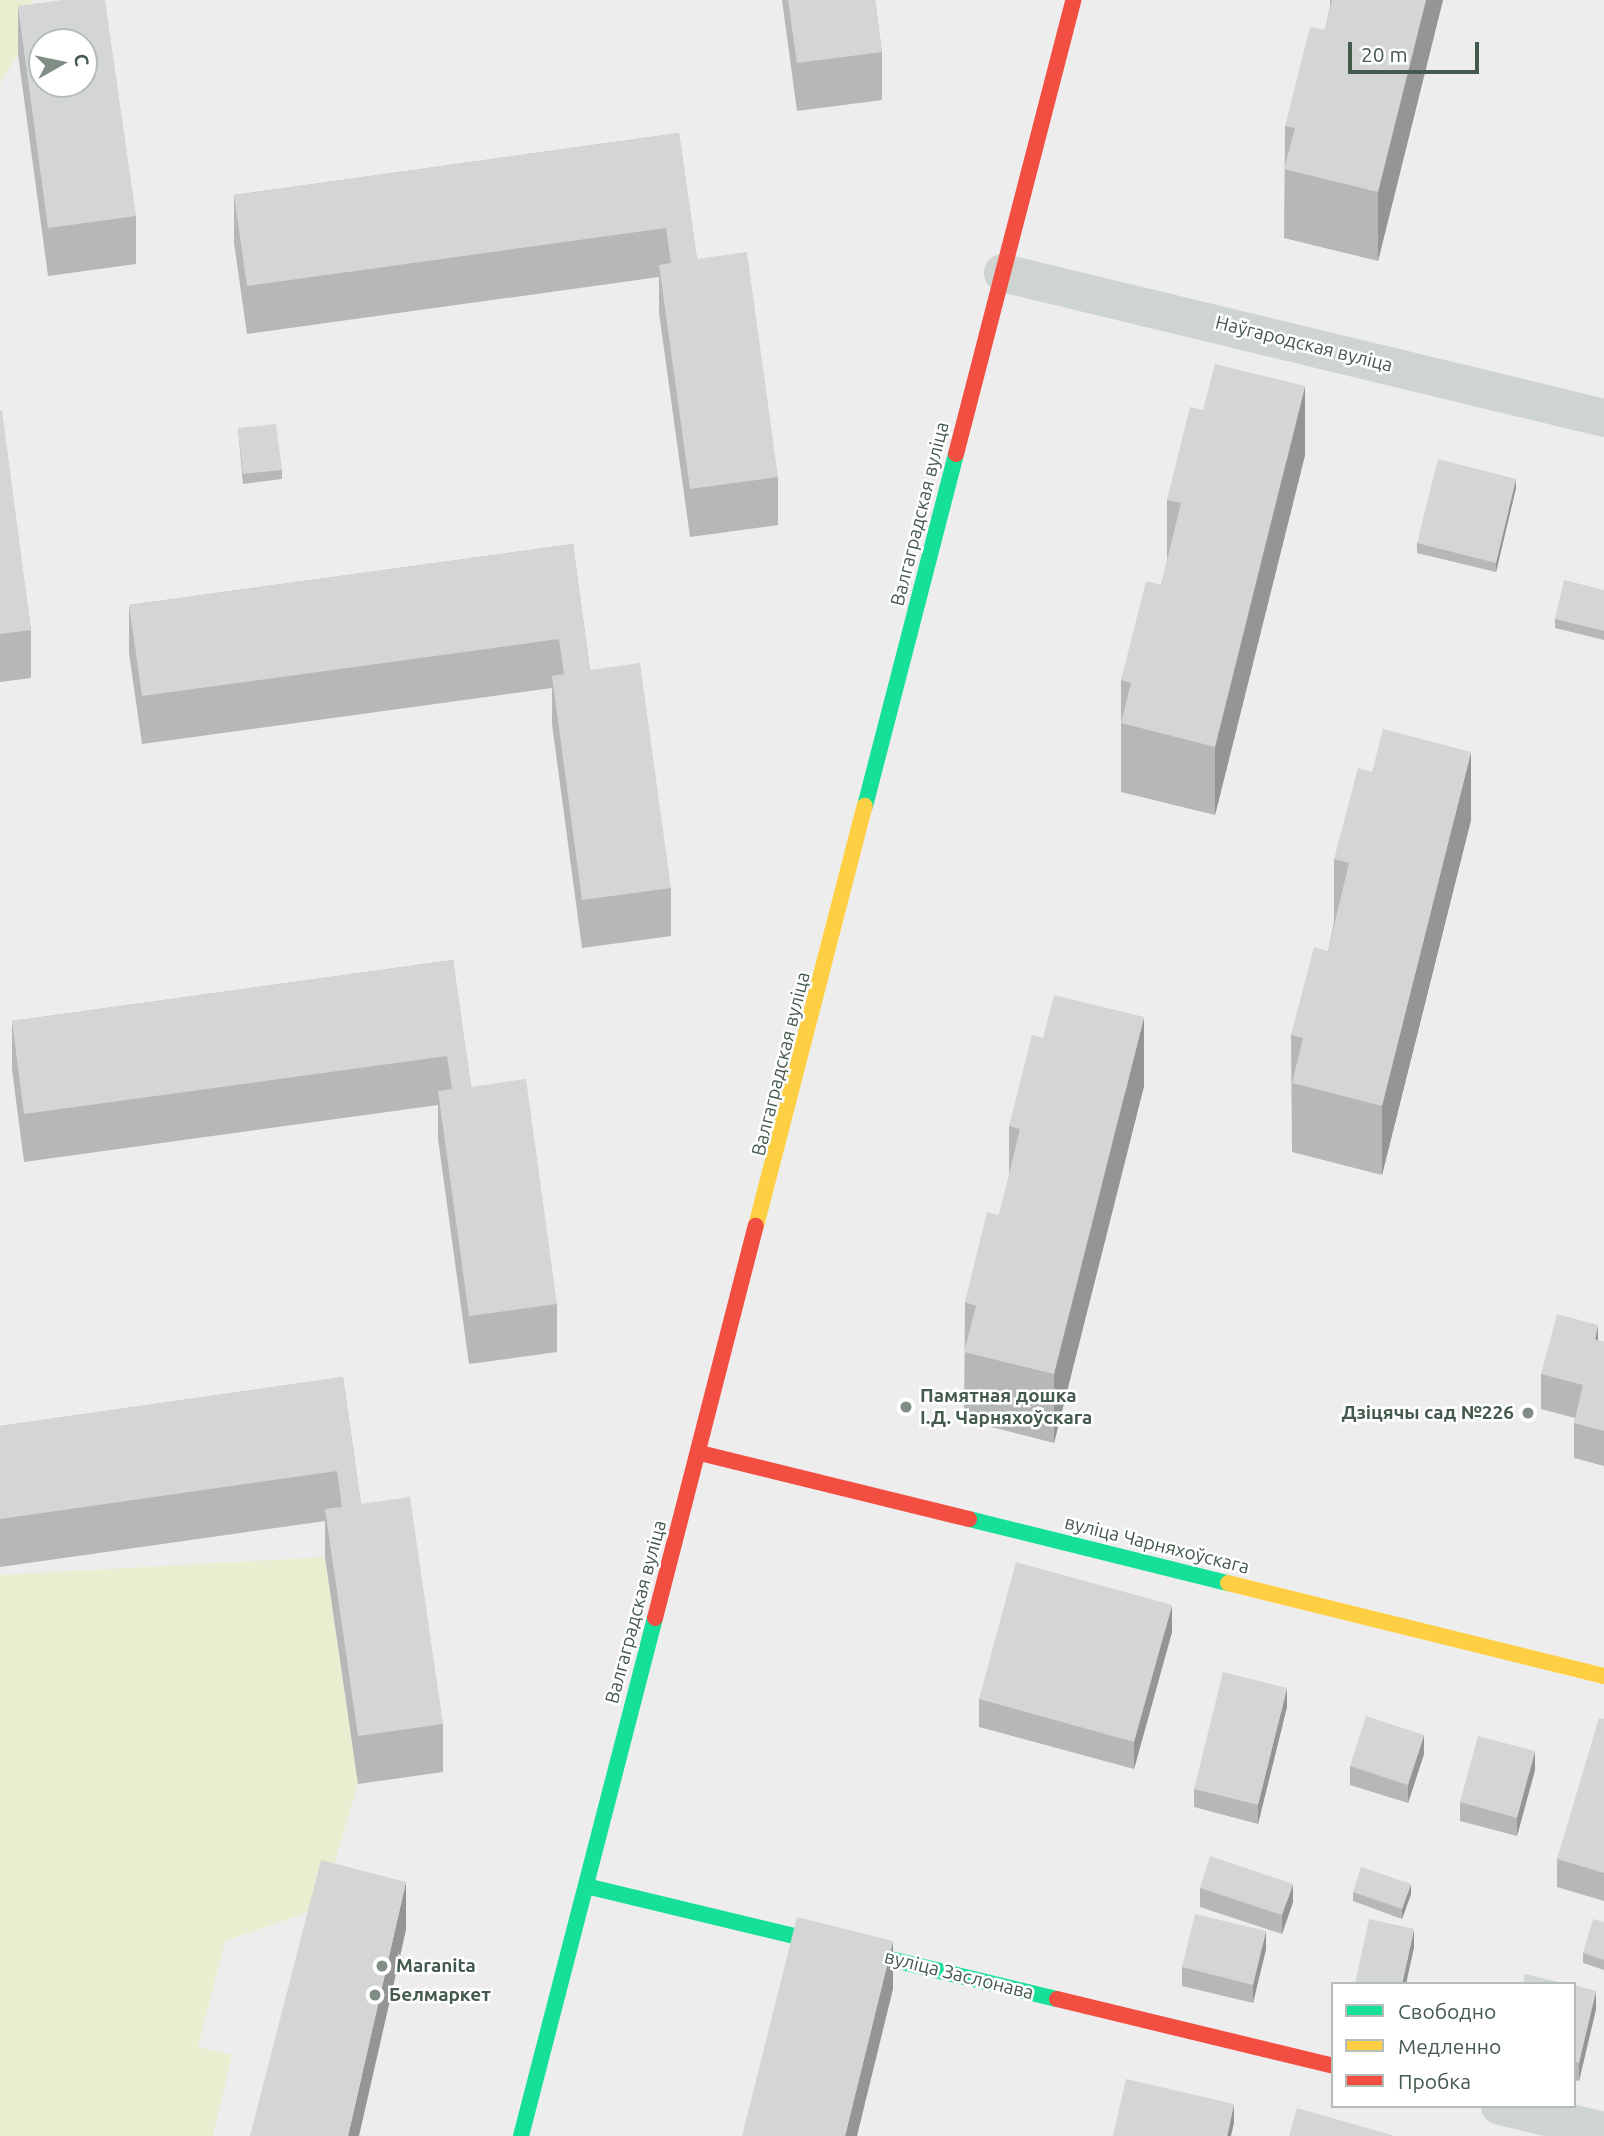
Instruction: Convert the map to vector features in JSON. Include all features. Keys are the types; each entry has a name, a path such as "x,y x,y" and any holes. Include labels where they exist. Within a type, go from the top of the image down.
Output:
{"main road":[{"name":"Валгаградская вуліца","path":"521,2136 700,1453 1073,0"},
{"name":"вуліца Чарняхоўскага","path":"700,1453 1604,1676"},
{"name":"вуліца Заслонава","path":"586,1886 1331,2066"}],"street":[{"name":"Наўгародская вуліца","path":"1003,273 1604,418"},
{"path":"1508,2108 1604,2131"}],"green space":[{"path":"0,0 32,0 18,54 0,84"},
{"path":"325,1557 358,1784 321,1908 225,1941 198,2047 232,2055 213,2136 0,2136 0,1575"}],"building":[{"path":"62,0 105,0 136,216 48,228 30,98 98,98 98,28 28,28 28,80 18,6"},
{"path":"788,0 875,0 882,52 797,63"},
{"path":"1332,0 1426,0 1378,192 1284,169 1295,128 1285,126 1310,27 1325,30"},
{"path":"679,133 697,259 747,252 778,477 690,489 659,265 671,263 666,228 247,286 234,195"},
{"path":"1215,364 1305,386 1215,747 1121,723 1131,683 1121,680 1146,581 1161,585 1181,503 1167,500 1190,407 1203,410"},
{"path":"0,410 31,630 0,634"},
{"path":"276,424 282,470 243,474 238,428"},
{"path":"1438,459 1516,479 1496,563 1417,543"},
{"path":"573,544 590,670 640,663 671,888 582,900 552,676 564,674 559,639 142,696 129,605"},
{"path":"1564,580 1604,590 1604,631 1555,619"},
{"path":"1383,729 1471,752 1382,1106 1292,1083 1303,1038 1291,1035 1314,947 1328,951 1349,863 1334,859 1358,768 1372,772"},
{"path":"453,960 471,1087 526,1079 557,1304 469,1316 438,1091 452,1089 447,1056 24,1114 12,1021"},
{"path":"1054,995 1144,1017 1054,1374 964,1352 976,1306 965,1302 987,1212 999,1215 1020,1129 1009,1126 1032,1035 1043,1038"},
{"path":"1557,1314 1598,1325 1595,1339 1604,1342 1604,1431 1574,1423 1583,1385 1541,1374"},
{"path":"343,1377 361,1504 410,1497 443,1724 358,1736 325,1509 342,1507 337,1471 0,1519 0,1426"},
{"path":"1016,1562 1172,1605 1134,1742 979,1699"},
{"path":"1223,1672 1287,1688 1258,1805 1194,1789"},
{"path":"1366,1716 1424,1735 1408,1785 1350,1766"},
{"path":"1599,1718 1604,1719 1604,1873 1557,1859"},
{"path":"1478,1736 1535,1751 1517,1818 1460,1802"},
{"path":"1210,1856 1293,1884 1282,1915 1200,1888"},
{"path":"321,1860 406,1882 348,2136 250,2136"},
{"path":"1361,1867 1411,1884 1402,1909 1353,1892"},
{"path":"1195,1914 1266,1931 1253,1985 1182,1967"},
{"path":"797,1917 893,1941 845,2136 742,2136"},
{"path":"1369,1919 1414,1929 1402,1982 1355,1982"},
{"path":"1593,1919 1604,1922 1604,1960 1583,1953"},
{"path":"1525,1974 1559,1982 1523,1982"},
{"path":"1576,1986 1596,1991 1579,2063 1576,2062"},
{"path":"1126,2079 1234,2104 1227,2136 1113,2136"},
{"path":"1297,2108 1395,2136 1289,2136"}],"traffic: fast":[{"path":"865,806 956,454"},
{"path":"969,1519 1228,1583"},
{"path":"521,2136 655,1618"},
{"path":"586,1886 1057,1999"}],"traffic: slow":[{"path":"756,1226 865,806"},
{"path":"1228,1583 1604,1676"}],"traffic: jam":[{"path":"956,454 1073,0"},
{"path":"655,1618 756,1226"},
{"path":"700,1453 969,1519"},
{"path":"1057,1999 1331,2066"}],"place":[{"name":"Памятная дошка І.Д. Чарняхоўскага","path":"906,1407"},
{"name":"Дзіцячы сад №226","path":"1528,1413"},
{"name":"Maranita","path":"382,1966"},
{"name":"Белмаркет","path":"375,1995"}]}
